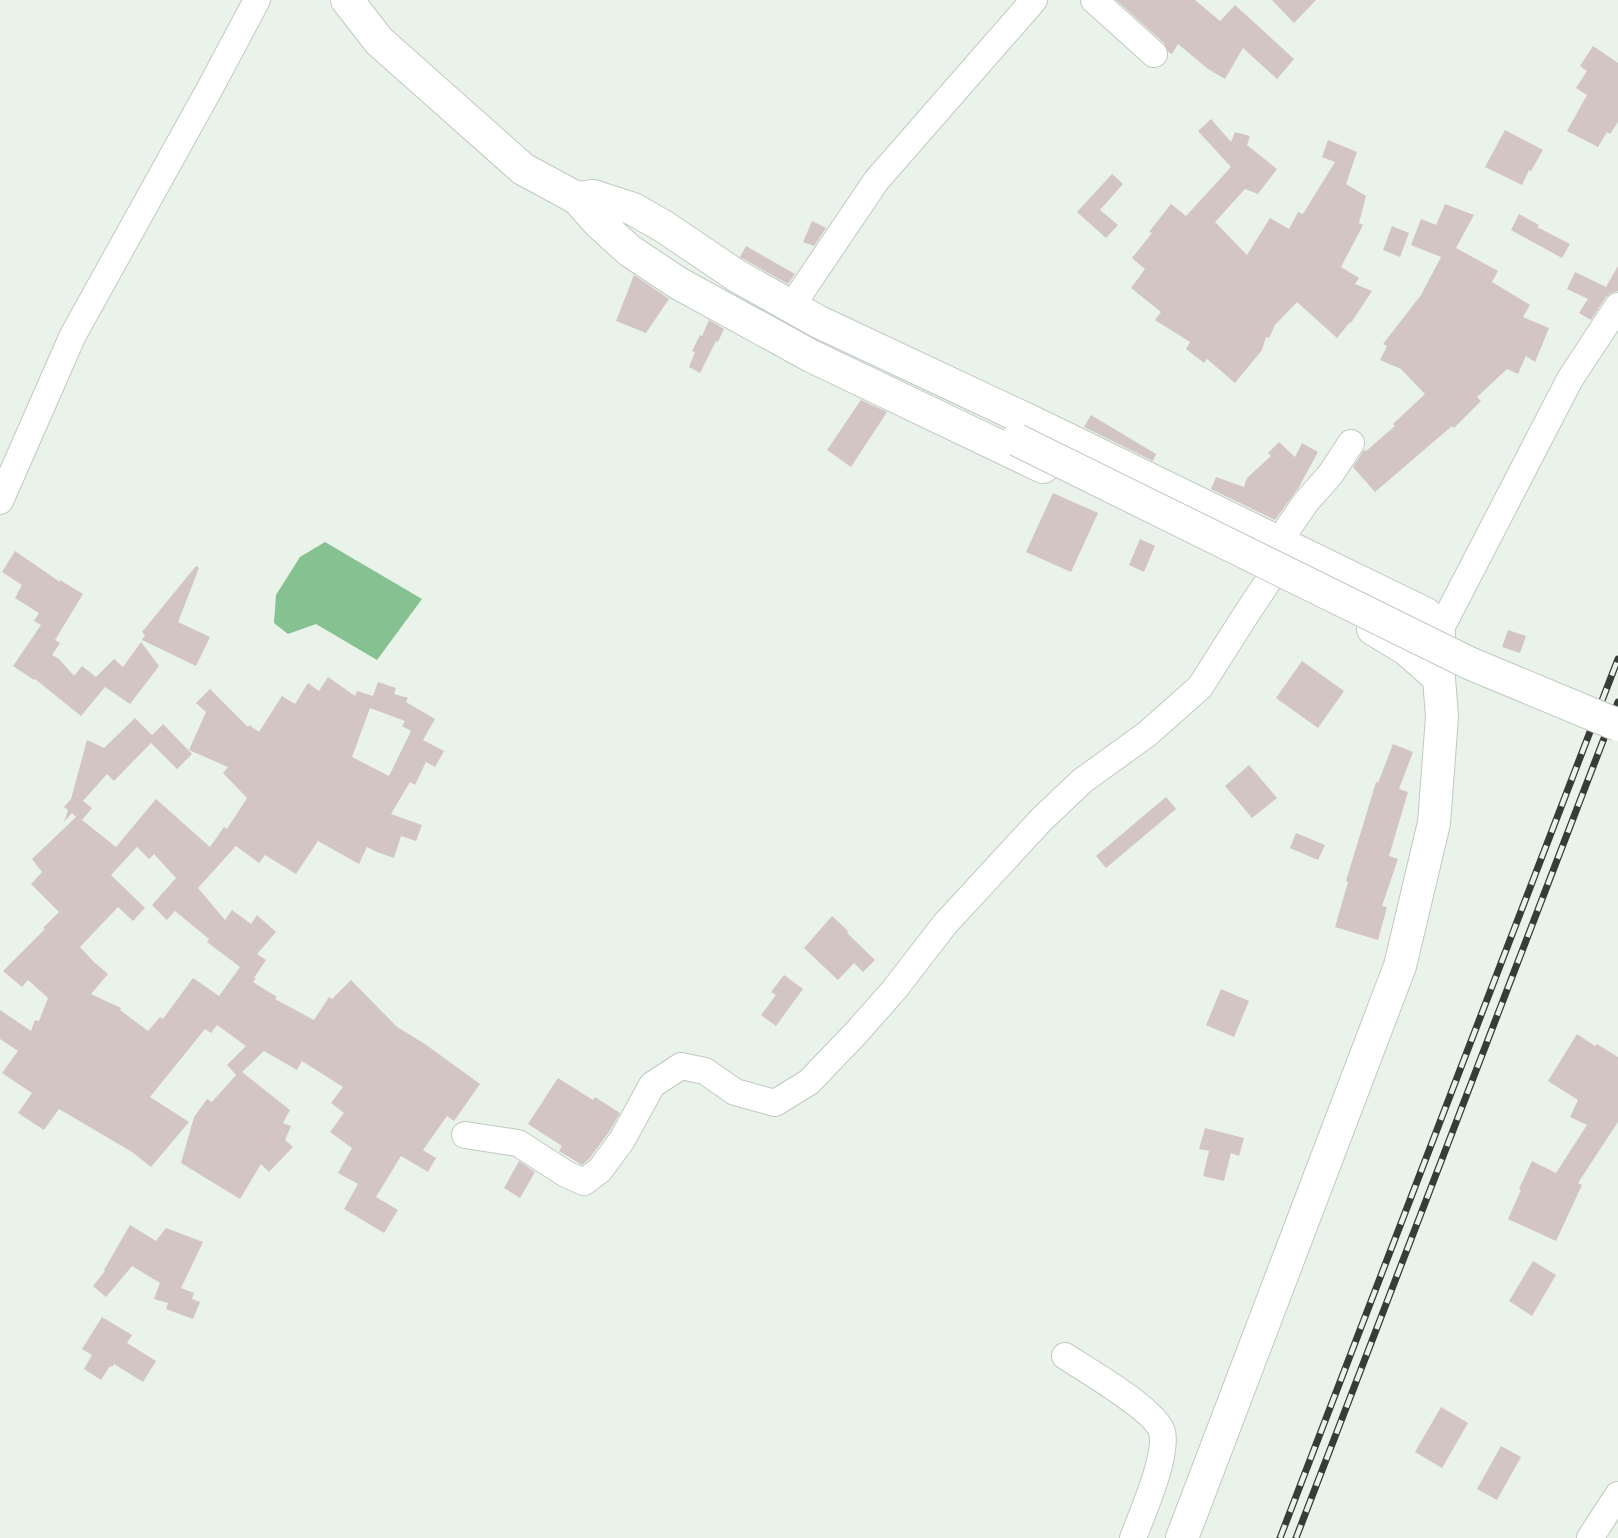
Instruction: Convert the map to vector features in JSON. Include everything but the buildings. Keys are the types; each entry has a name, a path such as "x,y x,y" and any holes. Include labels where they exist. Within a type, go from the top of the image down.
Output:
{"main road":[{"path":"347,0 379,41 523,169 612,217 767,315 866,368 1469,663 1618,725"},
{"path":"577,198 593,196 633,208 737,276 819,322 1001,407 1426,614 1439,632 1442,717 1434,823 1400,966 1182,1538"},
{"path":"577,198 599,223 630,251 678,283 729,312 811,356 1336,608 1406,648 1439,678"}],"street":[{"path":"0,501 73,335 257,0"},
{"path":"792,307 876,181 1034,0"},
{"path":"1094,0 1154,54"},
{"path":"1439,632 1570,379 1618,306"},
{"path":"465,1135 518,1143 566,1174 584,1182 600,1170 622,1140 652,1085 681,1066 705,1071 735,1092 775,1103 809,1082 894,990 945,924 1042,819 1082,781 1147,734 1200,687 1271,577 1286,531 1306,502 1330,475 1351,443"},
{"path":"1065,1356 1145,1409 1162,1431 1162,1458 1133,1538"},
{"path":"1590,1538 1618,1495"}],"shaded area":[{"path":"325,542 422,599 377,660 316,624 288,634 274,623 276,595 300,557"}],"railway":[{"path":"1280,1538 1618,659"},
{"path":"1296,1538 1618,702"}]}
